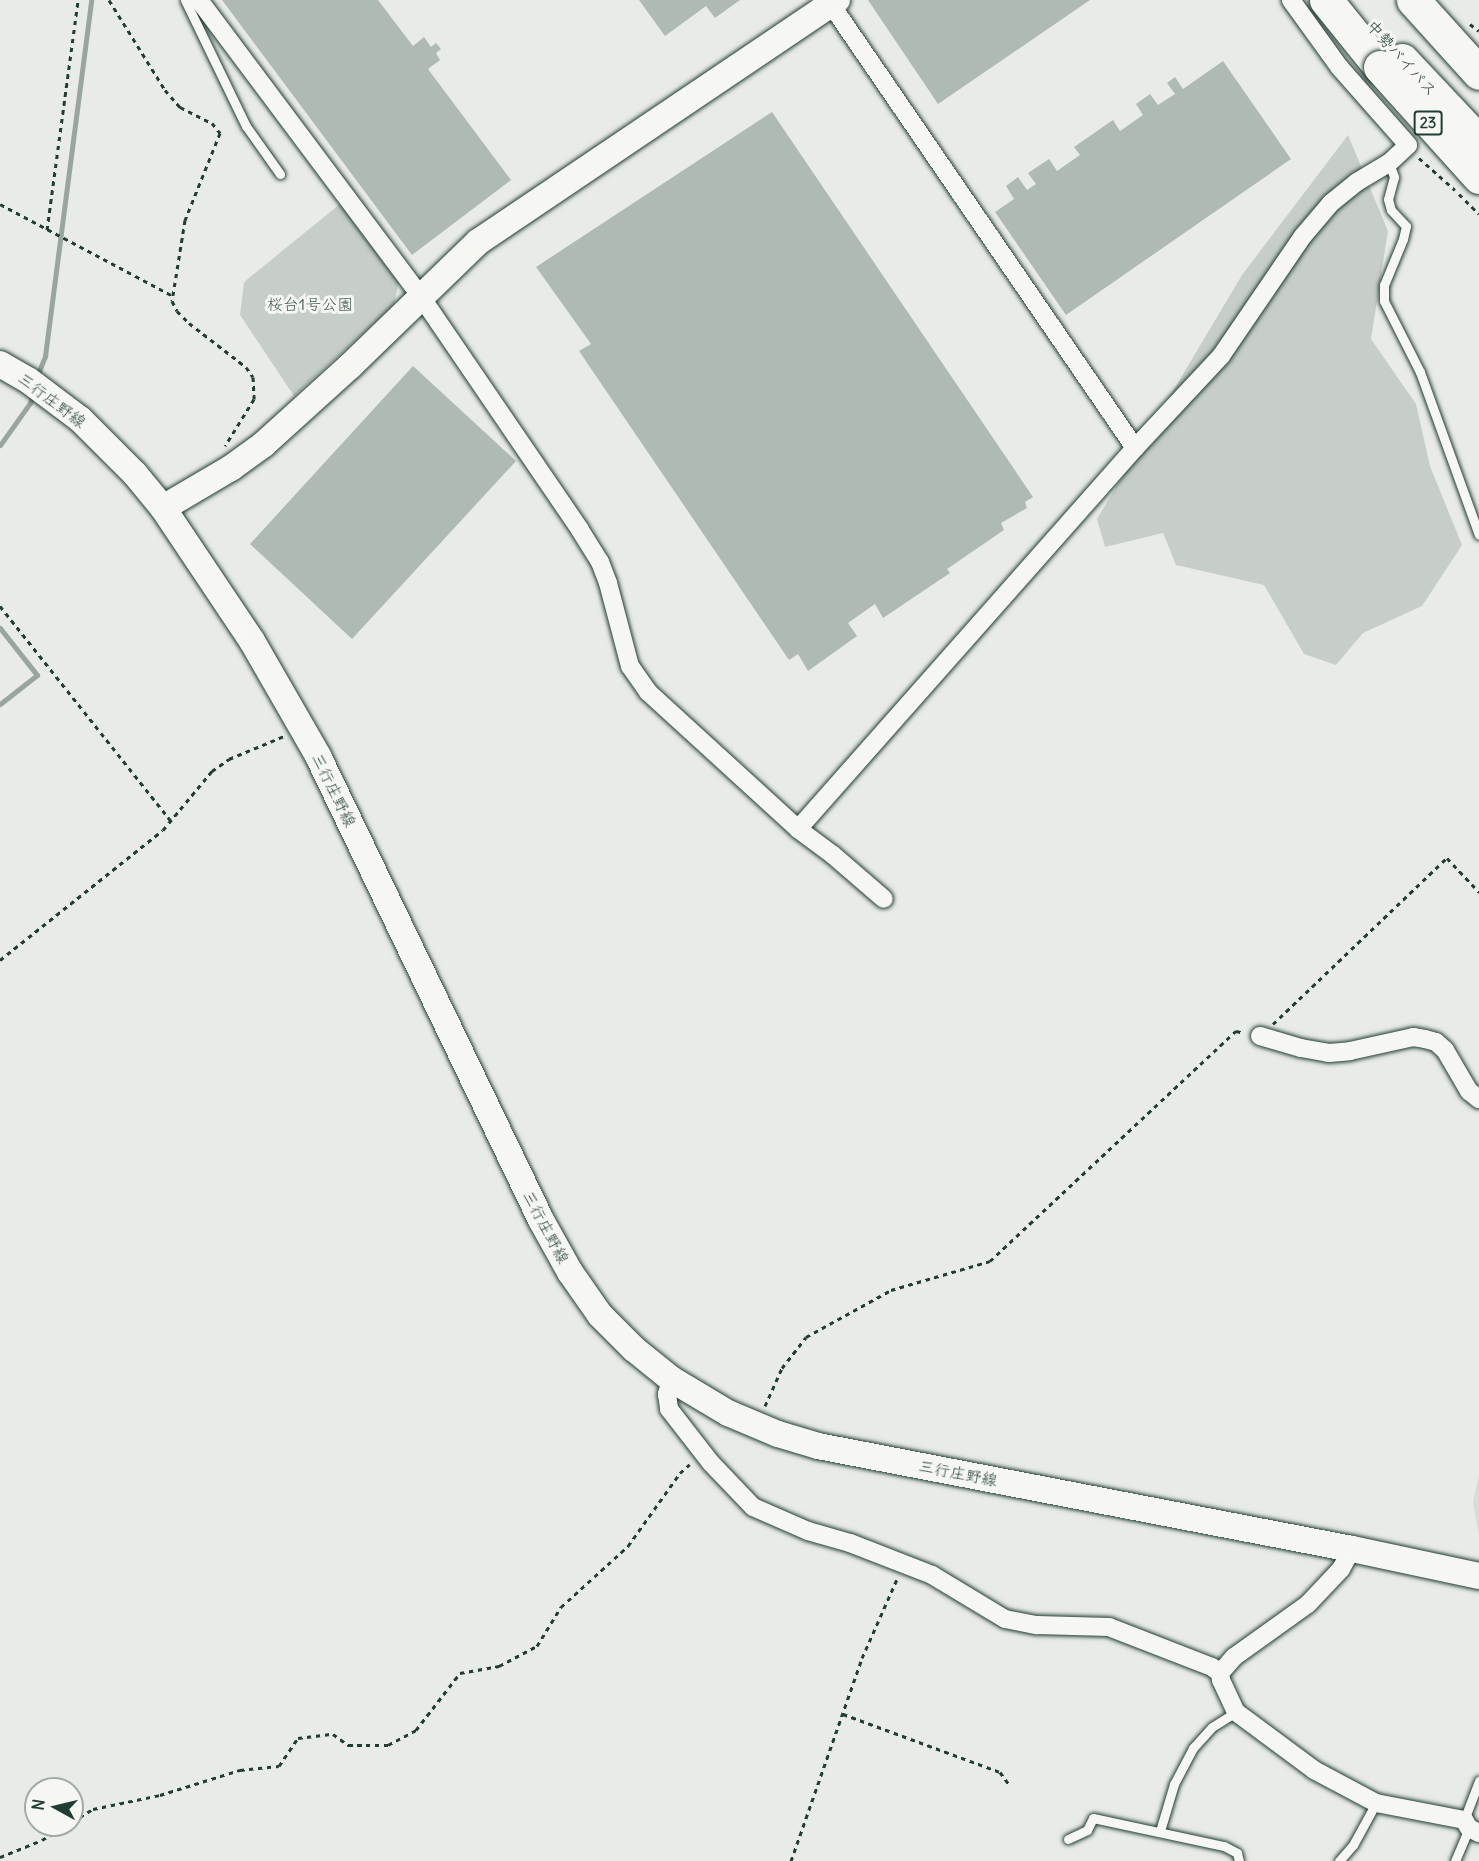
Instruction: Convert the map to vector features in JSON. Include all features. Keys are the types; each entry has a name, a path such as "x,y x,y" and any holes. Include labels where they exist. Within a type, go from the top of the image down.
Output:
{"highway":[{"name":"23","path":"1326,0 1387,59 1479,177"},
{"name":"中勢バイパス","path":"1350,0 1387,59 1479,142"},
{"path":"1413,0 1479,73"}],"main road":[{"path":"163,508 231,468 264,444 422,298 478,242 832,1"},
{"name":"三行庄野線","path":"0,364 49,395 108,444 163,508 252,641 318,756 558,1252 600,1315 634,1349 671,1379 728,1413 818,1446 1352,1549 1479,1576"}],"street":[{"path":"199,0 422,298 600,562 608,583 627,658 648,692 798,829 834,855 884,899"},
{"path":"798,829 1135,448 1221,356 1303,236 1330,203 1357,182 1389,163 1408,146 1340,68 1291,0"},
{"path":"832,1 1135,448"},
{"path":"1260,1036 1301,1048 1329,1053 1350,1051 1413,1037 1436,1042 1445,1050 1469,1090 1479,1099"},
{"path":"671,1379 667,1394 669,1409 703,1452 753,1507 808,1531 850,1543 932,1575 1005,1619 1029,1624 1109,1627 1212,1667 1220,1673 1236,1712 1314,1770 1376,1803 1471,1827"},
{"path":"1220,1673 1234,1657 1308,1604 1341,1569 1352,1549"}],"lane":[{"path":"185,0 246,126 280,174"},
{"path":"1389,163 1394,177 1388,199 1391,210 1406,226 1384,285 1384,301 1424,382 1479,535"},
{"path":"1160,1831 1174,1784 1193,1748 1212,1727 1236,1712"},
{"path":"1455,1861 1471,1827 1479,1781"},
{"path":"1339,1861 1353,1845 1376,1803"},
{"path":"1068,1839 1087,1830 1093,1818 1233,1849 1239,1861"}],"path":[{"path":"48,231 78,0"},
{"path":"109,0 165,90 180,107 212,123 220,133 185,220 173,296 177,311 246,367 253,377 256,388 254,399 225,444 225,455 231,468"},
{"path":"1408,146 1479,214"},
{"path":"0,204 173,296"},
{"path":"0,606 171,821"},
{"path":"0,960 171,821 212,771 229,759 302,728"},
{"path":"756,1425 782,1368 806,1337 891,1290 990,1261 1236,1031 1260,1036 1447,858 1479,892"},
{"path":"84,1815 93,1809 160,1795 240,1770 279,1766 298,1738 333,1734 348,1744 388,1745 416,1730 460,1673 499,1666 537,1646 561,1606 628,1546 680,1473 703,1452"},
{"path":"791,1861 862,1658 903,1564"},
{"path":"843,1714 1000,1772 1008,1783"},
{"path":"0,1857 47,1837"}],"shaded area":[{"path":"1479,1474 1479,1536 1473,1502"}],"green space":[{"path":"1348,135 1388,231 1371,339 1416,404 1430,466 1462,545 1422,606 1363,633 1336,665 1304,654 1264,585 1176,565 1163,533 1105,547 1097,519 1242,275"},
{"name":"桜台1号公園","path":"340,204 399,280 394,305 294,396 240,315 244,282"}],"building":[{"path":"222,0 378,0 413,46 424,37 431,47 436,43 441,49 436,53 440,60 428,69 511,180 412,255"},
{"path":"639,0 740,0 715,18 706,6 665,36"},
{"path":"868,0 1090,0 938,104"},
{"path":"1223,61 1291,159 1066,315 995,212 1014,199 1006,186 1018,177 1027,190 1036,184 1028,173 1049,159 1057,171 1080,155 1074,147 1113,120 1120,131 1143,115 1136,104 1150,94 1158,105 1175,94 1167,83 1175,77 1183,89"},
{"path":"772,112 1033,497 1025,502 1027,508 1001,523 1004,530 947,569 950,573 883,618 875,604 848,623 857,636 808,671 798,654 789,660 579,351 591,344 536,267"},
{"path":"413,366 516,461 352,639 250,544"}],"waterway":[{"path":"37,376 45,356 91,0"},
{"path":"0,445 30,403 33,394"},
{"path":"0,628 37,675 0,704"}]}
